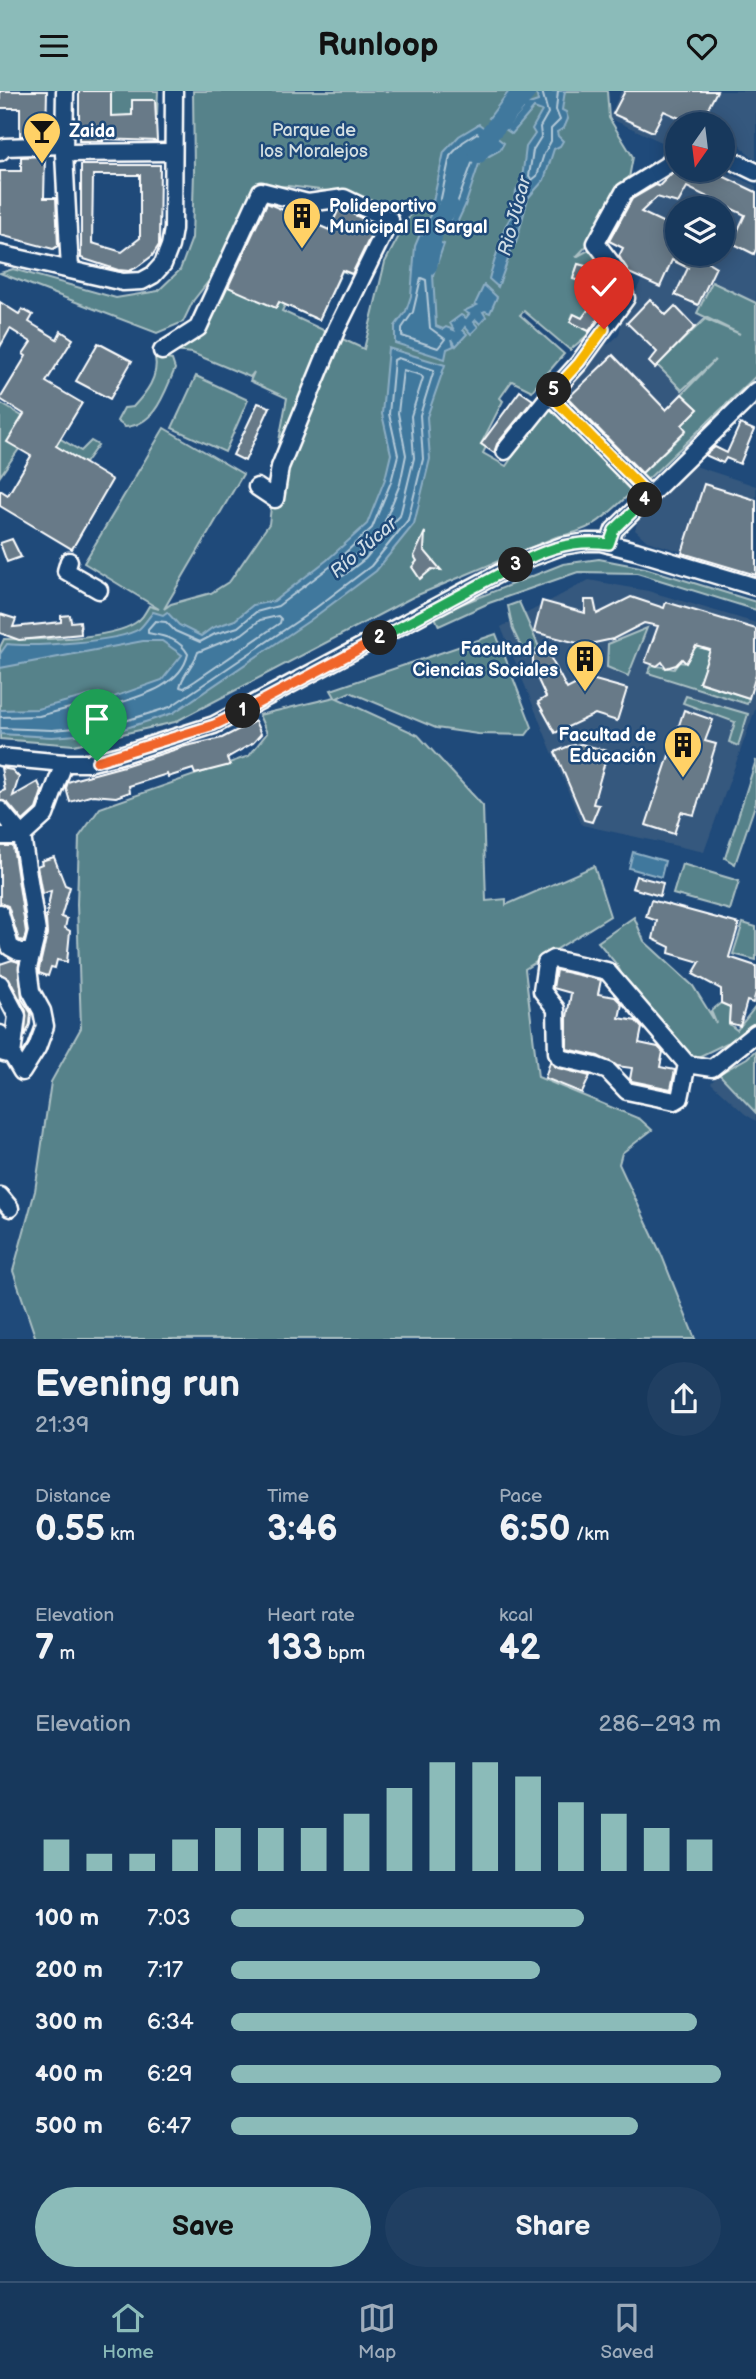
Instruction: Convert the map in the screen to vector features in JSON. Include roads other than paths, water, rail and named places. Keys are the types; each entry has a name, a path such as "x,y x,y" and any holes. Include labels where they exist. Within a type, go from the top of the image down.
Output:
{"street":[{"path":"65,91 64,149 70,270"},
{"path":"0,254 131,282 148,278 158,271 168,254 172,237 174,91"},
{"path":"0,152 5,147 172,152"},
{"path":"735,162 756,172"},
{"path":"505,451 579,363 626,298 618,272 596,243 625,192 665,166"},
{"path":"162,351 198,328 261,191 307,203 344,198 390,220 352,294 303,410 280,467 276,492"},
{"path":"609,544 614,530 756,391"},
{"path":"550,395 649,495"},
{"path":"0,757 88,763 214,725 535,555 577,543 609,544 756,587"},
{"path":"69,561 66,571 99,590"},
{"path":"0,836 22,836 45,815 64,763"},
{"path":"0,810 22,836 37,932 28,968 31,991 45,1018 46,1026 37,1048 22,1072 13,1050 17,1016 2,997 31,991"},
{"path":"0,913 10,947 19,952 32,952"},
{"path":"687,1064 680,1098 675,1101 626,1091 614,1076 601,1068 560,1058 557,1052 555,1009 542,991 547,963 553,959 607,971 687,1064 712,1068 756,1033"},
{"path":"0,1034 4,1053 23,1048 45,1018"}],"water":[{"name":"Rio Júcar","path":"509,91 525,91 525,99 529,104 538,101 531,91 565,91 562,110 566,112 568,119 564,128 557,132 563,141 554,149 544,180 528,198 516,243 510,248 498,287 489,279 490,275 505,227 512,215 516,191 522,179 526,147 535,134 532,129 542,111 534,108 512,134 489,118"},
{"path":"479,124 504,143 500,150 480,161 465,206 452,234 428,224 444,152 459,136"},
{"path":"420,234 444,244 433,275 436,326 454,330 450,323 461,315 466,318 469,314 464,311 477,305 475,304 484,285 497,297 490,313 483,312 486,317 480,324 476,320 474,322 478,327 471,334 465,327 463,330 467,334 456,346 452,339 454,346 447,349 445,359 395,343 395,326 406,311 411,296 415,246"},
{"path":"388,348 445,365 427,417 430,459 414,524 376,571 309,621 173,713 114,732 52,737 0,734 0,710 37,709 99,693 108,699 162,680 182,655 162,641 143,641 0,668 0,654 7,644 54,644 113,637 139,629 153,612 163,615 167,612 179,625 201,636 212,628 235,620 253,605 274,601 327,560 367,524 385,479 391,454 382,414"},
{"path":"633,852 665,861 661,877 629,868"}],"waterway":[{"name":"Río Júcar","path":"478,154 491,132 527,91"},
{"name":"Río Júcar","path":"428,265 433,233 449,205"}],"place":[{"name":"Zaida","path":"42,165"},
{"name":"Polideportivo Municipal El Sargal","path":"302,250"},
{"name":"Facultad de Ciencias Sociales","path":"585,693"},
{"name":"Facultad de Educación","path":"683,779"}],"park label":[{"name":"Parque de los Moralejos","path":"314,140"}]}
